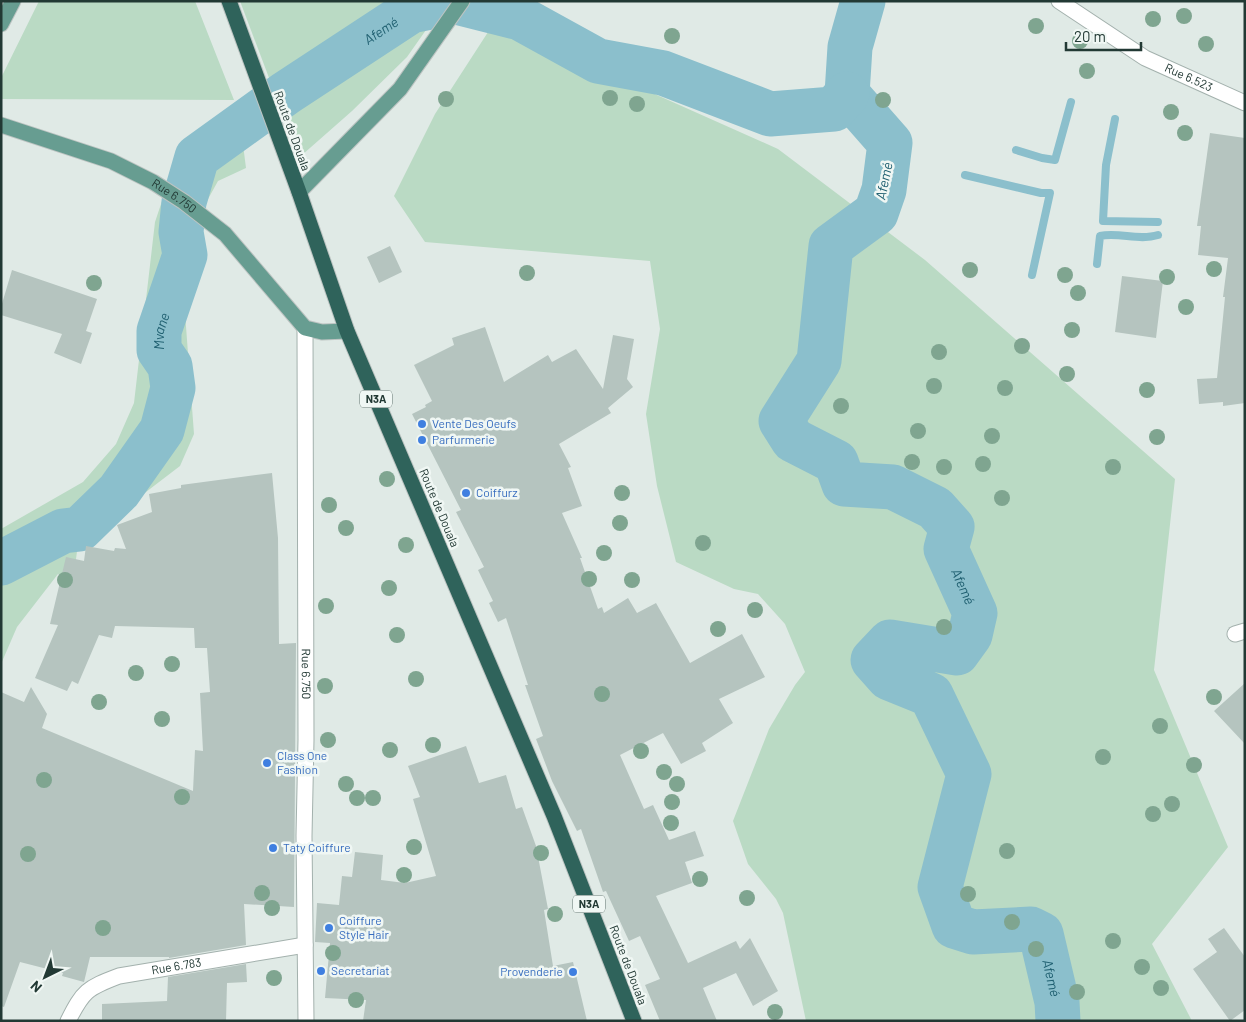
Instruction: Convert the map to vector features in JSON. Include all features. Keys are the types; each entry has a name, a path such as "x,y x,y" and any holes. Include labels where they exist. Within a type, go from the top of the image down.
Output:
{"highway":[{"name":"Route de Douala","path":"229,1 299,192 347,331 554,816 634,1021"}],"main road":[{"path":"1,24 13,1"},
{"path":"299,192 400,89 462,1"},
{"name":"Rue 6.750","path":"1,125 112,161 153,182 184,202 226,234 305,328"},
{"path":"305,328 322,332 347,331"}],"street":[{"name":"Rue 6.523","path":"1059,1 1145,58 1245,103"},
{"name":"Rue 6.750","path":"305,328 306,740 304,946 306,1021"},
{"name":"Rue 6.783","path":"68,1021 79,999 94,985 119,976 304,946"}],"green space":[{"path":"39,1 195,1 234,100 1,99 1,78"},
{"path":"240,1 444,1 407,57 352,111 302,155 277,99"},
{"path":"490,29 612,75 778,149 925,260 1175,479 1154,670 1228,847 1152,944 1192,1021 806,1021 783,913 776,899 748,864 733,821 769,729 795,685 805,672 785,624 758,594 734,589 676,562 657,486 646,414 660,329 650,261 425,242 394,196 435,114"},
{"path":"234,108 247,119 248,125 241,129 246,168 218,181 197,219 199,265 185,313 194,434 180,466 78,544 74,574 58,574 17,627 1,664 1,529 83,482 116,444 134,403 155,222 164,195 204,125"}],"building":[{"path":"1210,133 1245,138 1245,403 1223,406 1223,402 1199,404 1197,379 1217,378 1228,258 1198,255 1201,226 1197,226"},
{"path":"390,246 402,272 379,283 367,257"},
{"path":"12,270 97,299 86,331 92,333 81,364 54,353 62,334 1,315 1,307"},
{"path":"1122,276 1163,281 1156,338 1115,332"},
{"path":"485,327 504,382 548,355 552,362 576,349 603,389 613,335 634,339 627,379 633,387 608,408 611,413 559,444 571,467 568,468 582,506 562,513 582,558 580,558 598,609 602,607 604,613 628,598 637,613 656,603 690,663 742,634 765,677 719,699 733,723 702,743 706,751 681,764 663,733 620,755 644,809 653,805 669,840 695,831 704,856 685,862 692,883 656,896 688,963 736,941 740,949 750,938 778,991 753,1006 736,973 703,988 717,1021 660,1021 645,985 660,979 640,936 629,941 606,891 603,892 581,829 577,831 552,781 536,739 543,736 525,685 528,685 506,618 498,622 489,603 493,601 478,570 484,567 456,512 461,510 412,414 426,407 425,405 432,401 414,365 454,345 452,338"},
{"path":"272,473 278,538 279,644 296,643 294,907 244,904 246,945 169,958 90,957 84,982 62,976 63,973 20,962 4,1007 1,1006 1,692 24,702 31,687 47,714 42,728 193,791 195,750 203,751 200,693 210,692 207,648 195,648 194,628 115,626 112,638 99,635 78,684 72,681 67,691 35,678 58,625 50,624 66,557 84,561 86,546 114,551 115,548 126,549 117,525 152,512 149,494 181,488 181,485"},
{"path":"1245,683 1245,744 1214,711"},
{"path":"466,746 479,783 506,775 516,809 522,807 536,846 548,909 544,910 553,966 573,962 587,1021 363,1021 366,1000 325,998 330,943 315,942 317,903 339,905 342,876 352,877 355,852 383,855 381,880 405,883 436,876 413,799 420,797 408,766"},
{"path":"1224,928 1245,957 1245,1010 1230,1021 1193,969 1217,952 1208,939"},
{"path":"246,964 247,982 227,983 226,1021 102,1021 102,1004 167,1001 168,977"}],"waterway":[{"name":"Afemé","path":"863,1 850,47 847,94 890,143 884,190 876,213 831,246 819,361 781,421 793,440 836,462 844,484 893,487 935,508 952,527 946,549 975,613 970,635 957,653 890,642 873,660 889,678 931,695 969,774 940,887 954,926 973,932 1031,929 1041,934 1057,1002 1058,1021"},
{"name":"Mvane","path":"1,563 63,531 80,529 119,491 162,430 173,388 170,366 159,350 159,331 185,255 181,232 184,202 197,157 286,93 411,11 456,2 520,18 598,61 663,73 770,114 834,109 847,94"},
{"path":"1016,150 1055,160 1071,102"},
{"path":"1115,119 1106,165 1103,221 1158,222"},
{"path":"965,175 1041,193 1050,193 1032,275"},
{"path":"1097,264 1100,236 1151,237 1158,235"}],"place":[{"name":"Vente Des Oeufs","path":"422,424"},
{"name":"Parfurmerie","path":"422,440"},
{"name":"Coiffurz","path":"466,493"},
{"name":"Class One Fashion","path":"267,763"},
{"name":"Taty Coiffure","path":"273,848"},
{"name":"Coiffure Style Hair","path":"329,928"},
{"name":"Secretariat","path":"321,971"},
{"name":"Provenderie","path":"573,972"}]}
